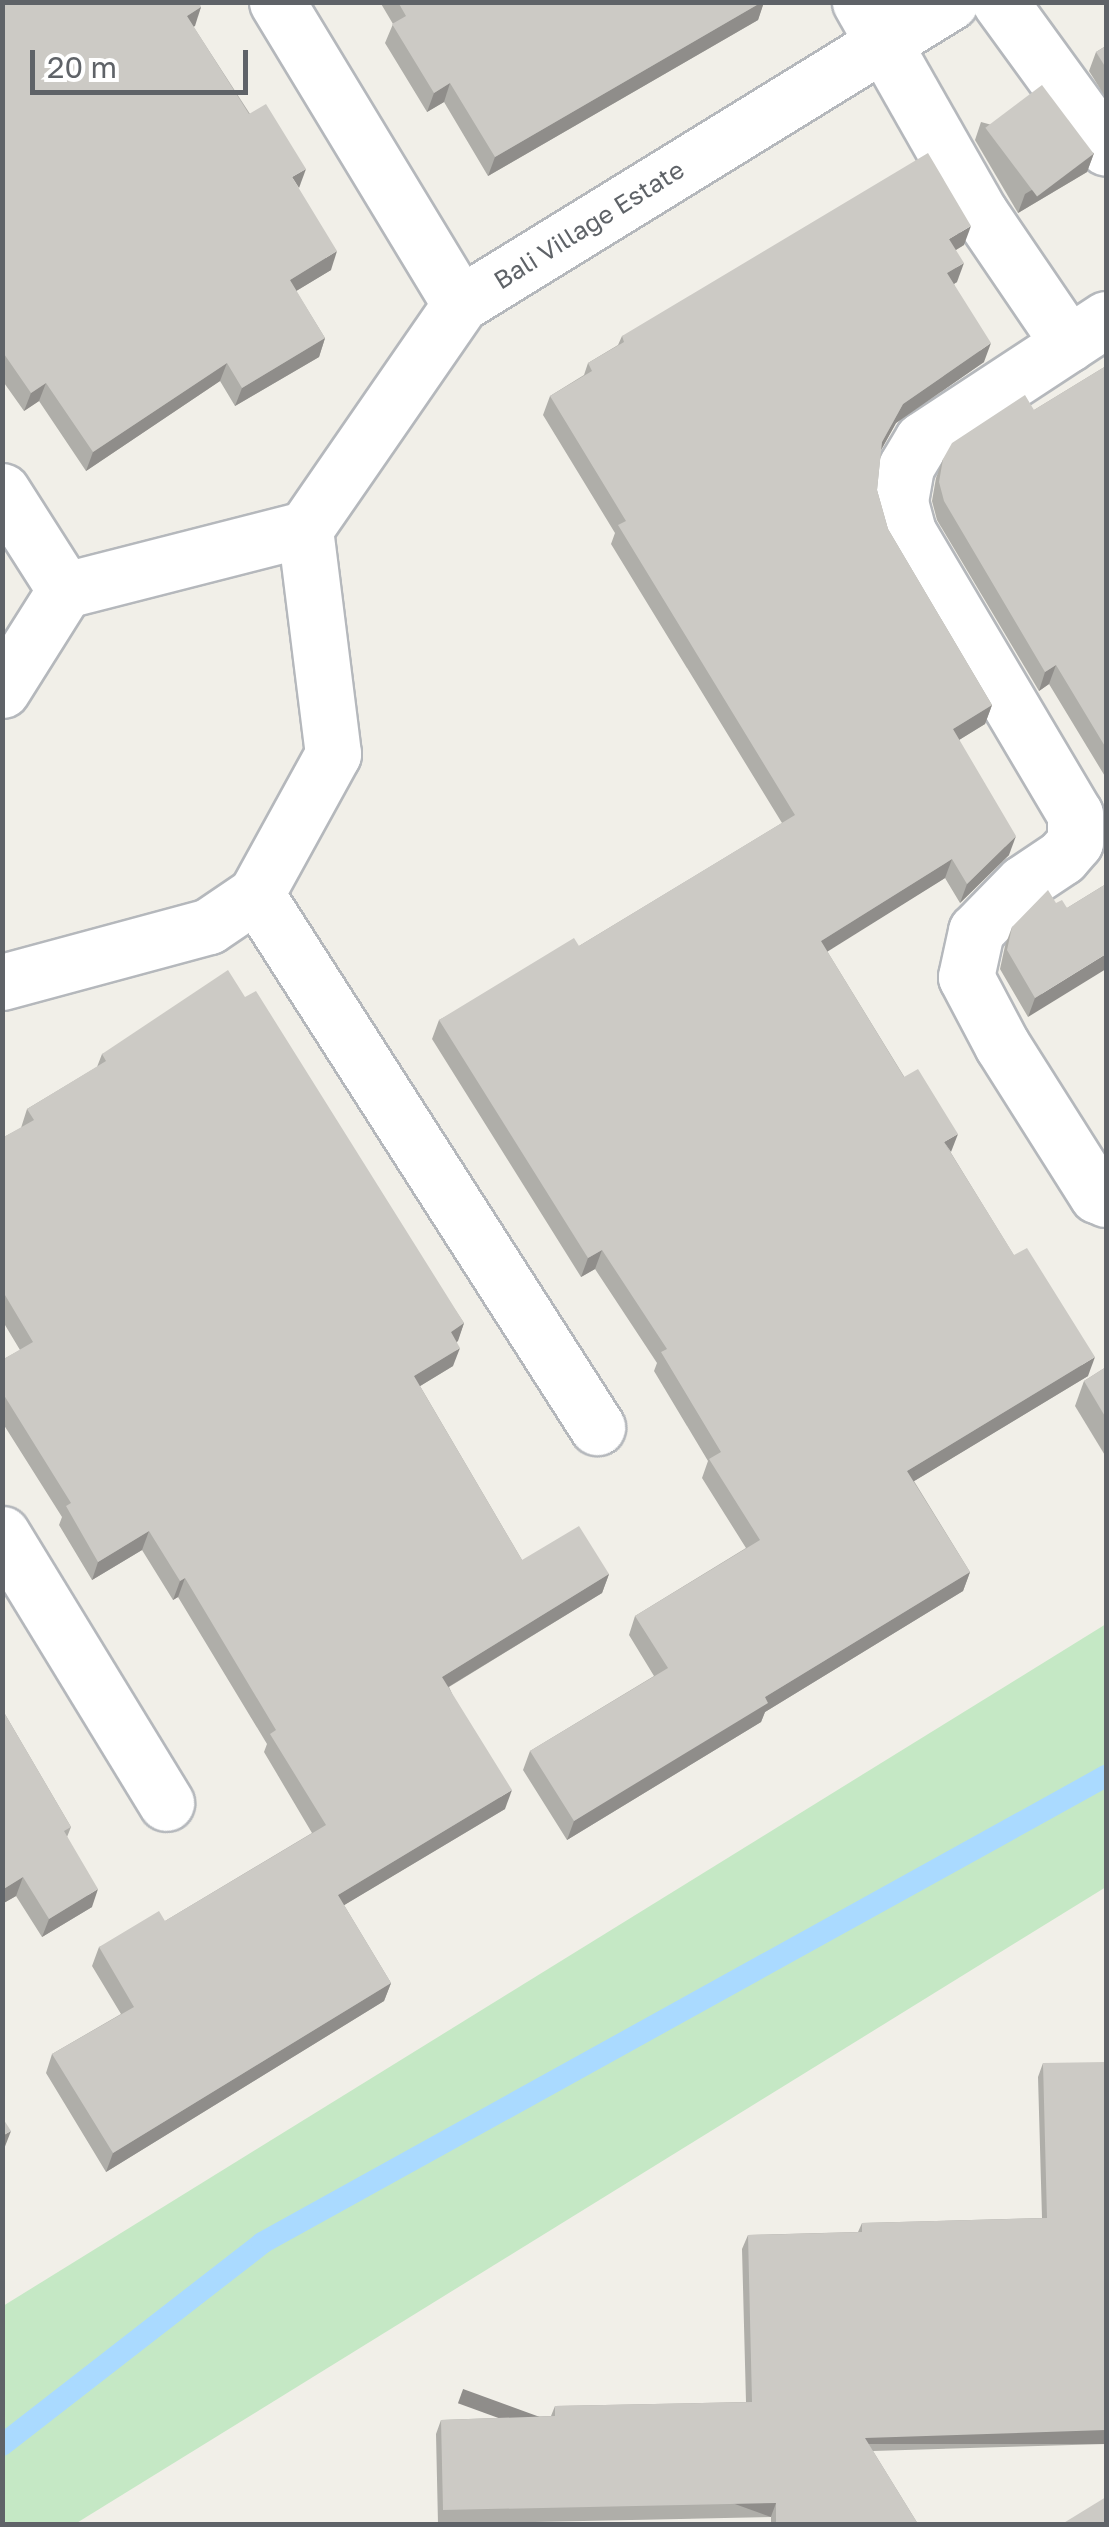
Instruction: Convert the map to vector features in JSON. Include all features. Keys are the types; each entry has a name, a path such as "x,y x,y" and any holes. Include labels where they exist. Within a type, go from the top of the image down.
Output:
{"street":[{"path":"276,2 460,304"},
{"name":"Bali Village Estate","path":"306,528 460,304 873,22 950,2"},
{"path":"1000,2 1106,148"},
{"path":"873,22 980,213 1088,332 922,440 906,467 900,502 908,532 1076,814 1076,842 1062,858 1023,883 976,931 966,977 1002,1045 1098,1195 1106,1199"},
{"path":"2,490 66,590"},
{"path":"2,690 66,590 306,528 333,754 256,894 209,926 2,982"},
{"path":"256,894 597,1427"},
{"path":"2,1534 166,1803"}],"green space":[{"path":"1106,1624 1106,1887 75,2524 3,2524 3,2306"}],"building":[{"path":"2,2 199,2 201,7 187,16 249,114 266,104 306,169 292,177 337,251 290,280 325,338 242,388 227,363 93,452 46,383 31,393 2,351"},
{"path":"398,2 762,2 495,157 450,83 434,93 392,24 406,16"},
{"path":"1106,46 1106,68 1096,52"},
{"path":"1042,85 1094,154 1037,196 985,128"},
{"path":"928,153 971,226 949,239 964,263 947,273 991,343 903,404 882,442 877,490 888,529 992,705 953,729 1016,836 967,884 952,859 821,941 904,1077 918,1069 958,1134 944,1142 1014,1255 1027,1248 1095,1357 907,1471 970,1572 765,1697 768,1703 574,1821 530,1751 668,1668 635,1616 760,1540 709,1459 721,1452 661,1352 667,1349 602,1250 588,1258 439,1020 574,938 579,946 795,815 618,525 626,521 550,396 592,371 588,363 624,342 622,336"},
{"path":"1106,366 1106,748 1056,665 1045,672 944,501 939,482 943,459 952,443 1025,395 1034,410"},
{"path":"1106,884 1106,954 1035,998 1007,950 1012,927 1048,890 1056,903 1062,900 1067,908"},
{"path":"228,970 245,997 256,991 464,1323 451,1332 460,1348 414,1376 522,1560 579,1526 609,1574 442,1677 512,1790 338,1895 391,1983 113,2153 52,2054 134,2007 99,1947 159,1911 165,1921 326,1825 270,1734 276,1730 185,1578 180,1581 149,1531 98,1562 66,1506 71,1503 2,1392 2,1360 33,1342 2,1290 2,1138 34,1120 27,1109 106,1061 102,1054"},
{"path":"1106,1367 1106,1418 1084,1381"},
{"path":"2,1709 71,1827 64,1831 98,1889 49,1919 23,1877 2,1890"},
{"path":"1106,2062 1106,2430 865,2438 918,2524 776,2524 776,2503 443,2510 441,2420 555,2416 555,2406 752,2402 748,2235 862,2232 862,2223 1047,2218 1043,2063"},
{"path":"2,2117 11,2131 2,2136"},
{"path":"1106,2497 1106,2524 1062,2524"}],"waterway":[{"path":"2,2445 262,2243 1106,1776"}]}
